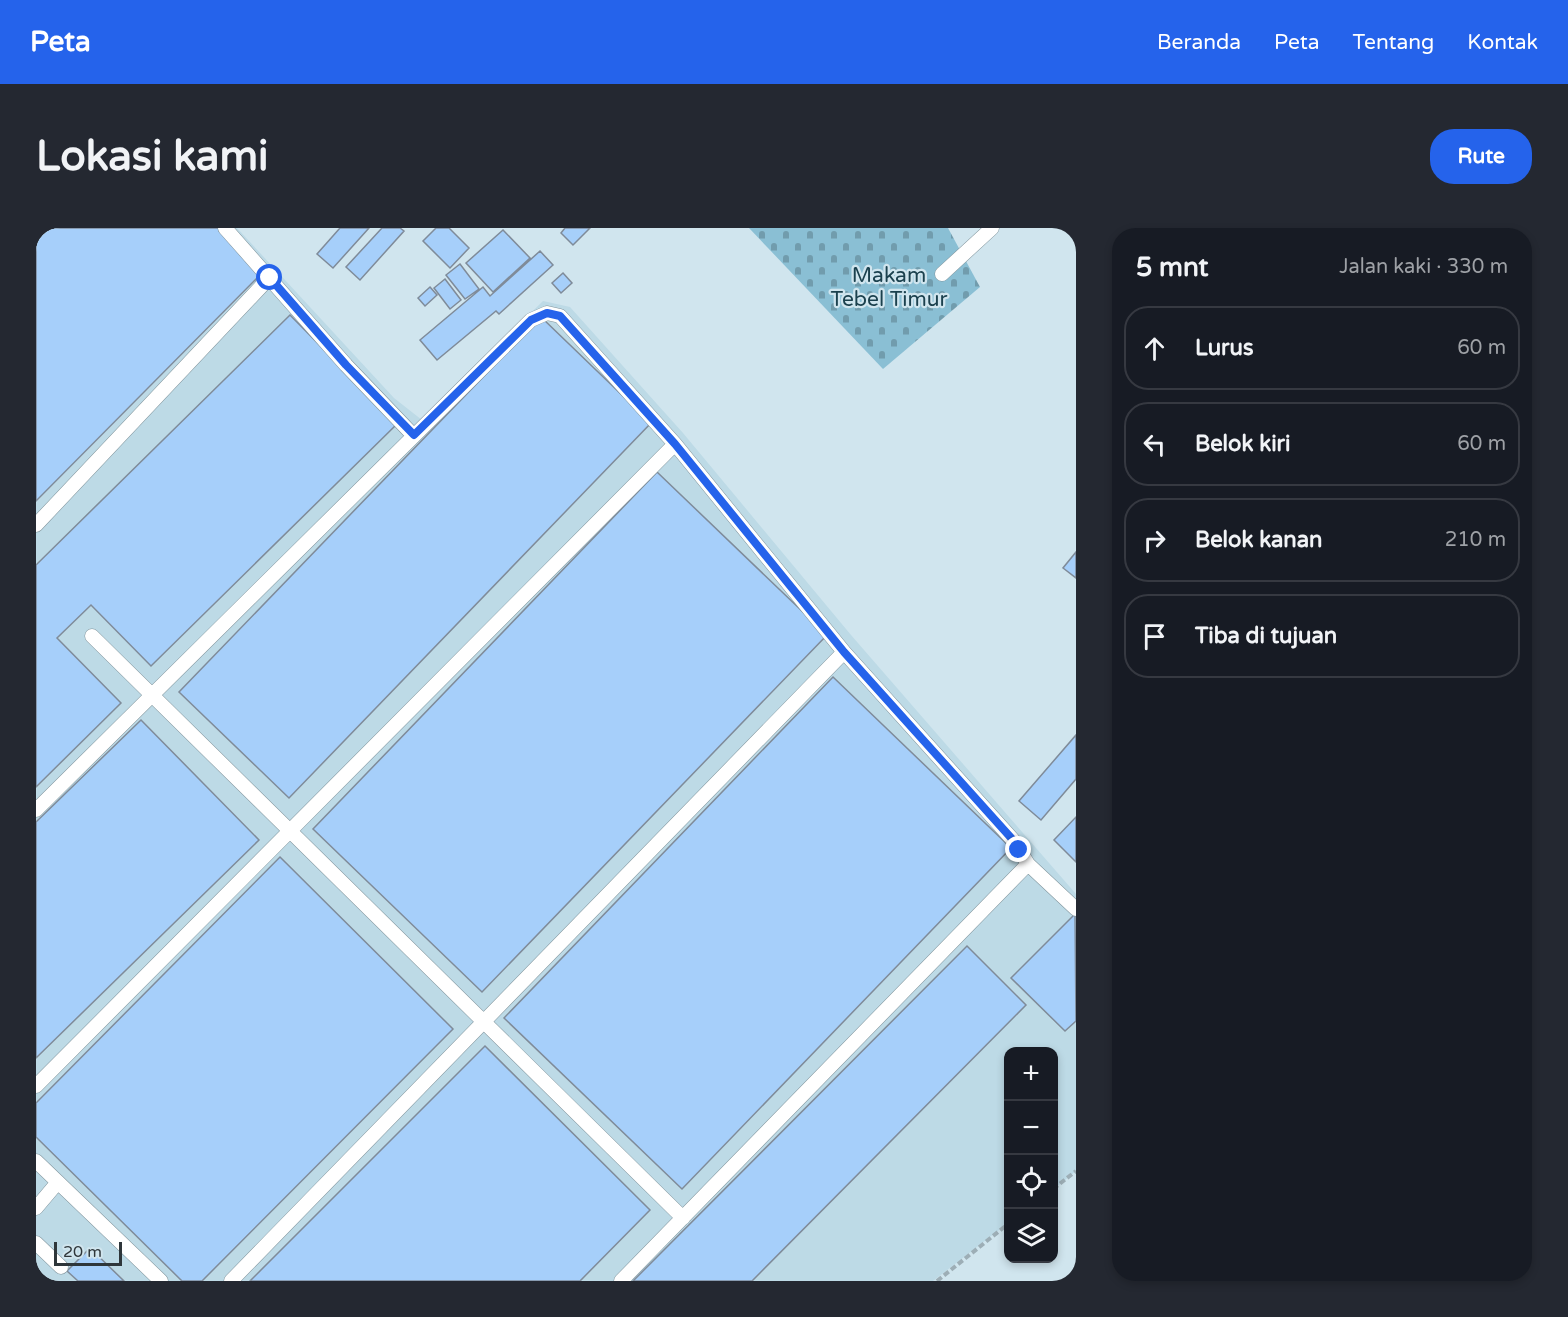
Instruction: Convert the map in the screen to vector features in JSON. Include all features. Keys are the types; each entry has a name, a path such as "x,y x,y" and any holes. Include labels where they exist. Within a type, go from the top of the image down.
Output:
{"lane":[{"path":"225,228 346,365 414,435"},
{"path":"942,274 992,228"},
{"path":"36,525 270,278"},
{"path":"36,810 531,320 547,313 560,316 675,444 844,652 1013,840 1028,864 1076,909"},
{"path":"36,1086 675,444"},
{"path":"92,636 683,1218"},
{"path":"231,1281 485,1023 844,652"},
{"path":"621,1281 1028,864"},
{"path":"36,1161 161,1281"},
{"path":"36,1208 58,1182"},
{"path":"36,1242 61,1268"}],"path":[{"path":"1058,1185 1076,1171"},
{"path":"937,1281 1004,1227"}],"shaded area":[{"path":"36,228 237,228 394,398 422,420 543,301 570,307 683,433 851,635 1076,894 1076,1171 1058,1186 1058,1047 1004,1047 1004,1226 933,1281 36,1281"}],"green space":[{"name":"Makam Tebel Timur","path":"749,228 948,228 980,287 883,369"}],"building":[{"path":"36,228 220,228 262,273 36,501"},
{"path":"340,228 369,228 333,268 317,254"},
{"path":"382,228 400,228 404,231 360,280 346,267"},
{"path":"436,228 449,228 469,248 450,268 423,241"},
{"path":"565,228 590,228 573,245 561,233"},
{"path":"503,230 530,258 493,292 466,263"},
{"path":"540,251 553,265 499,314 496,311 437,360 420,340 483,287 490,296"},
{"path":"460,264 479,289 465,299 446,275"},
{"path":"563,273 572,283 561,293 552,283"},
{"path":"445,279 461,300 450,309 434,288"},
{"path":"430,287 437,295 425,306 418,298"},
{"path":"290,315 397,424 151,666 91,605 57,638 121,703 36,787 36,565"},
{"path":"541,317 651,423 289,798 179,692"},
{"path":"657,472 827,635 482,992 313,829"},
{"path":"1076,552 1076,578 1063,568"},
{"path":"833,677 1011,848 682,1189 504,1018"},
{"path":"141,720 259,840 36,1058 36,822"},
{"path":"1076,735 1076,779 1041,820 1019,801"},
{"path":"1076,817 1076,862 1054,840"},
{"path":"280,857 453,1029 202,1281 182,1281 36,1137 36,1103"},
{"path":"1075,914 1076,1021 1065,1031 1011,978"},
{"path":"967,946 1026,1005 752,1281 633,1281"},
{"path":"485,1046 650,1210 580,1281 250,1281"},
{"path":"90,1248 124,1281 78,1281 67,1271"}],"route":[{"path":"270,278 346,365 414,435 531,320 547,313 560,316 675,444 844,652 1013,840 1019,850"}]}
